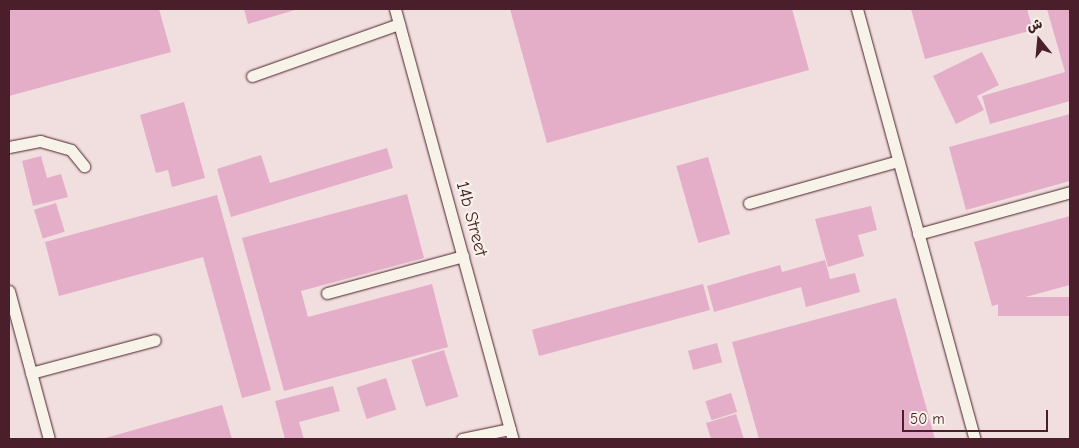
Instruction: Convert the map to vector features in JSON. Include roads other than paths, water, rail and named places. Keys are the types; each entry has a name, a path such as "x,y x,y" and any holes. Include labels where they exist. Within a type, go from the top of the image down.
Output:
{"lane":[{"name":"14b Street","path":"395,9 512,434"},
{"path":"857,9 975,439"},
{"path":"252,76 399,24"},
{"path":"9,147 40,141 71,150 84,166"},
{"path":"749,203 898,161"},
{"path":"918,234 1070,192"},
{"path":"327,293 463,256"},
{"path":"9,291 48,439"},
{"path":"31,373 155,340"},
{"path":"462,439 512,434"}]}
